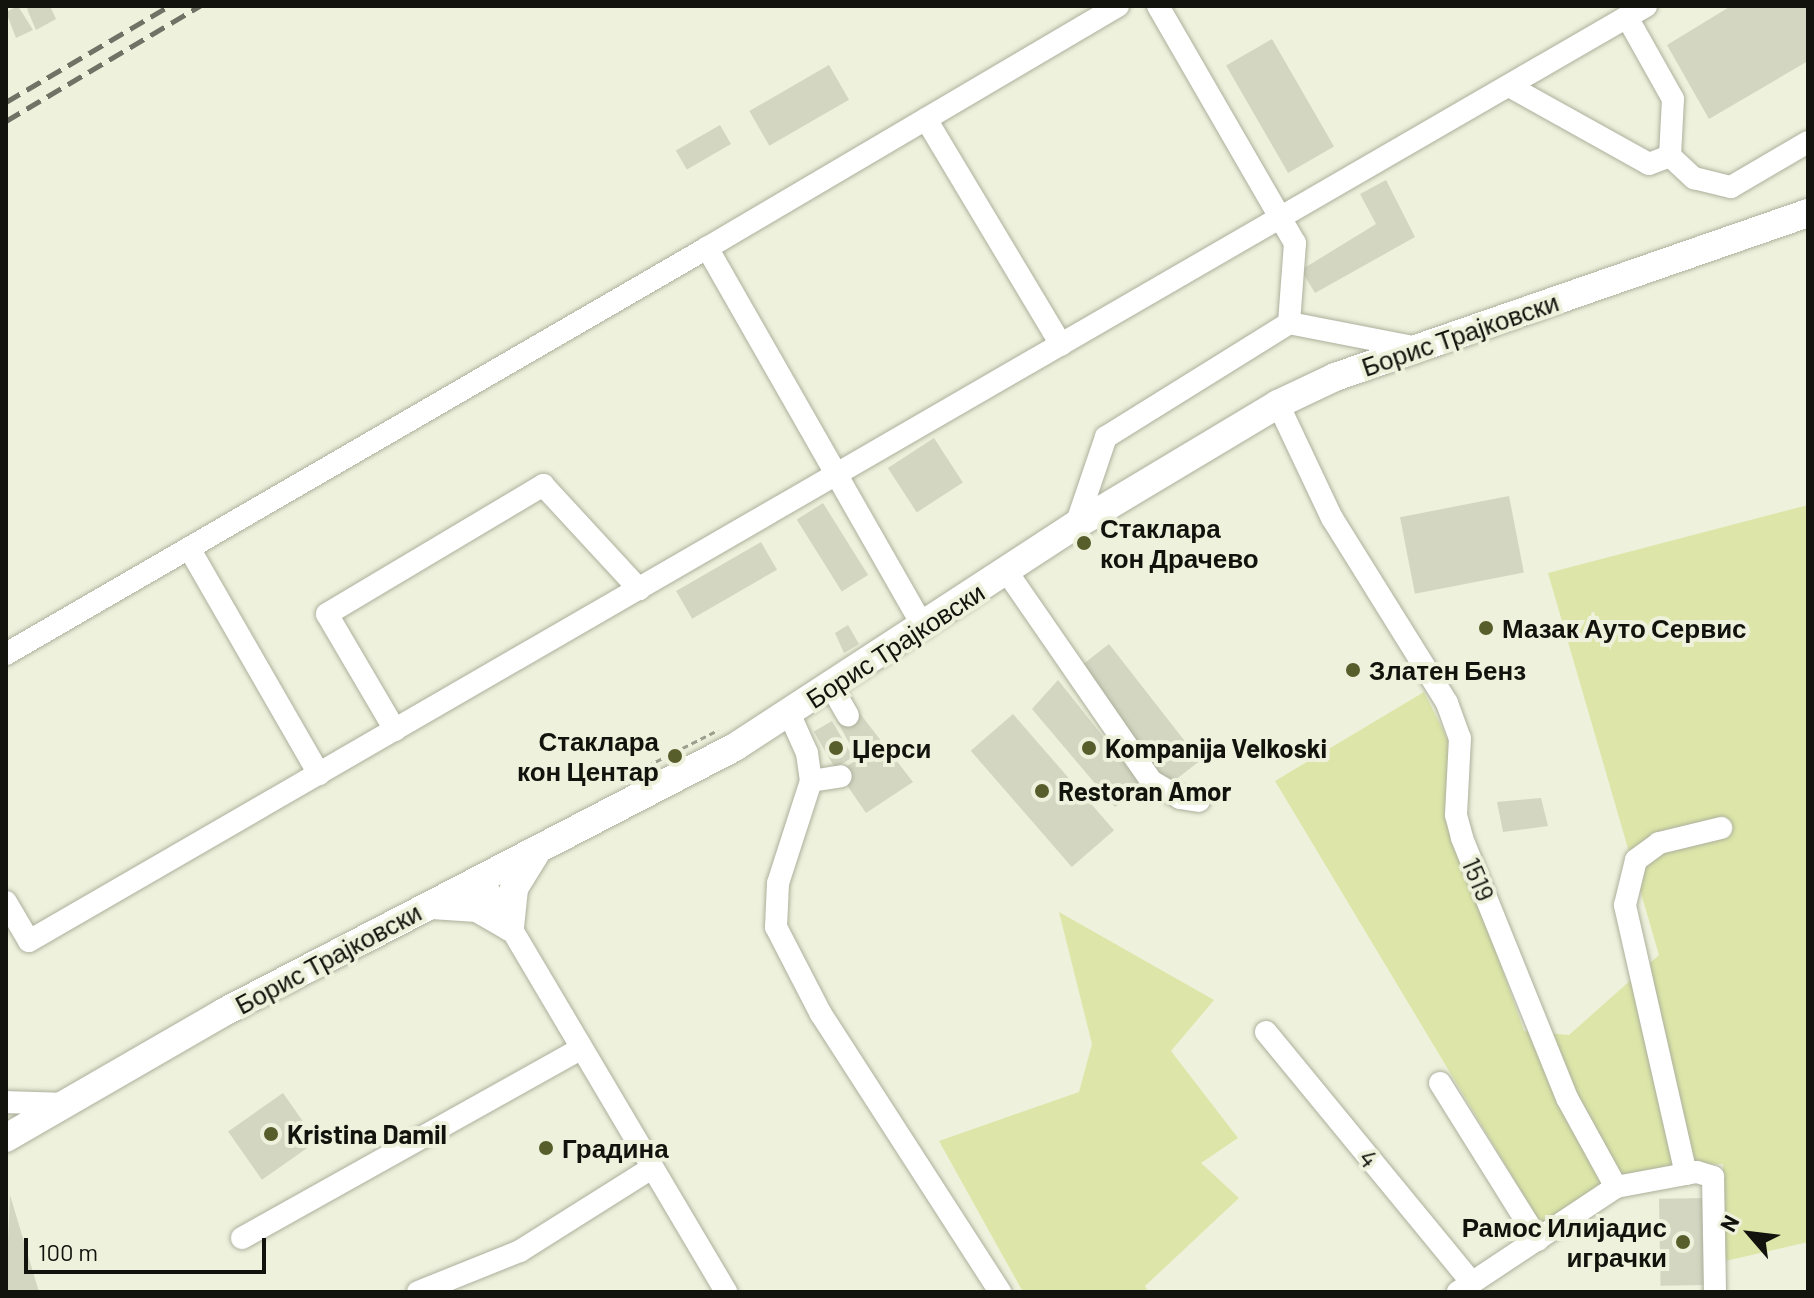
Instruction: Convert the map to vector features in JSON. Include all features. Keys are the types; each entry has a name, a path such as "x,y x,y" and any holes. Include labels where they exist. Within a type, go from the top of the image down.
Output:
{"main road":[{"name":"Борис Трајковски","path":"6,1138 224,1012 735,747 924,628 1076,525 1278,404 1335,377 1424,349 1808,213"},
{"path":"427,906 477,908 510,927 514,888 538,850"}],"street":[{"path":"6,654 1118,6"},
{"path":"1158,6 1295,243 1289,323"},
{"path":"6,902 29,941 1636,12 1673,99 1670,156"},
{"path":"1509,86 1649,164 1670,156"},
{"path":"926,119 1061,345"},
{"path":"1670,156 1694,178 1731,187 1808,142"},
{"path":"707,248 924,628"},
{"path":"1076,525 1106,437 1289,323 1424,349"},
{"name":"1519","path":"1278,404 1332,518 1447,703 1460,738 1456,815 1462,838 1567,1098 1616,1187"},
{"path":"395,730 327,614 543,485 639,589"},
{"path":"189,548 319,774"},
{"path":"1007,572 1151,781 1180,798 1199,801"},
{"path":"831,686 848,716"},
{"path":"789,713 807,753 811,781 778,883 776,927 821,1014 1000,1292"},
{"path":"811,781 841,776"},
{"path":"1686,1174 1625,905 1636,860 1659,843 1721,828"},
{"path":"482,879 726,1292"},
{"name":"4","path":"1266,1032 1465,1288"},
{"path":"242,1238 580,1049"},
{"path":"1440,1083 1538,1240"},
{"path":"6,1102 65,1104"},
{"path":"418,1292 520,1251 652,1168"},
{"path":"1465,1288 1616,1187 1707,1173 1717,1185 1715,1292"}],"green space":[{"path":"1808,505 1808,1242 1721,1262 1723,1164 1685,1165 1541,1224 1275,781 1424,692 1451,746 1465,864 1524,1031 1569,1035 1659,955 1548,573"},
{"path":"1059,912 1214,1000 1171,1051 1238,1138 1201,1163 1239,1198 1145,1286 1148,1292 1023,1292 939,1141 1079,1092 1092,1044"}],"building":[{"path":"18,6 33,30 16,38 6,12"},
{"path":"31,6 50,6 56,19 36,30 27,9"},
{"path":"1731,6 1808,6 1808,61 1709,119 1667,45"},
{"path":"1272,39 1334,146 1288,173 1226,66"},
{"path":"829,65 849,100 769,146 749,111"},
{"path":"720,125 731,144 687,170 676,150"},
{"path":"1386,180 1415,237 1315,293 1301,270 1376,224 1360,194"},
{"path":"934,438 963,482 917,512 888,468"},
{"path":"1509,496 1524,573 1415,594 1400,517"},
{"path":"823,503 868,575 842,592 797,519"},
{"path":"761,542 777,570 692,619 676,591"},
{"path":"848,625 859,644 844,653 835,633"},
{"path":"1109,644 1200,761 1168,786 1077,669"},
{"name":"Kompanija Velkoski","path":"1058,680 1144,788 1115,807 1032,709"},
{"path":"858,711 913,782 866,813 838,772 858,759 837,721"},
{"name":"Restoran Amor","path":"1013,714 1114,830 1072,867 971,751"},
{"name":"Џерси","path":"832,721 853,757 835,768 814,732"},
{"path":"1541,798 1548,826 1503,832 1497,802"},
{"name":"Kristina Damil","path":"283,1093 317,1141 262,1180 228,1131"},
{"path":"10,1195 39,1292 6,1292"},
{"name":"Рамос Илијадис играчки","path":"1707,1198 1709,1285 1661,1286 1659,1199"}],"railway":[{"path":"6,102 169,6"},
{"path":"6,121 200,6"}],"place":[{"name":"Стаклара кон Драчево","path":"1084,543"},
{"name":"Мазак Ауто Сервис","path":"1486,628"},
{"name":"Златен Бенз","path":"1353,670"},
{"name":"Џерси","path":"836,748"},
{"name":"Kompanija Velkoski","path":"1089,748"},
{"name":"Стаклара кон Центар","path":"675,756"},
{"name":"Restoran Amor","path":"1042,791"},
{"name":"Kristina Damil","path":"271,1134"},
{"name":"Градина","path":"546,1148"},
{"name":"Рамос Илијадис играчки","path":"1683,1242"}]}
